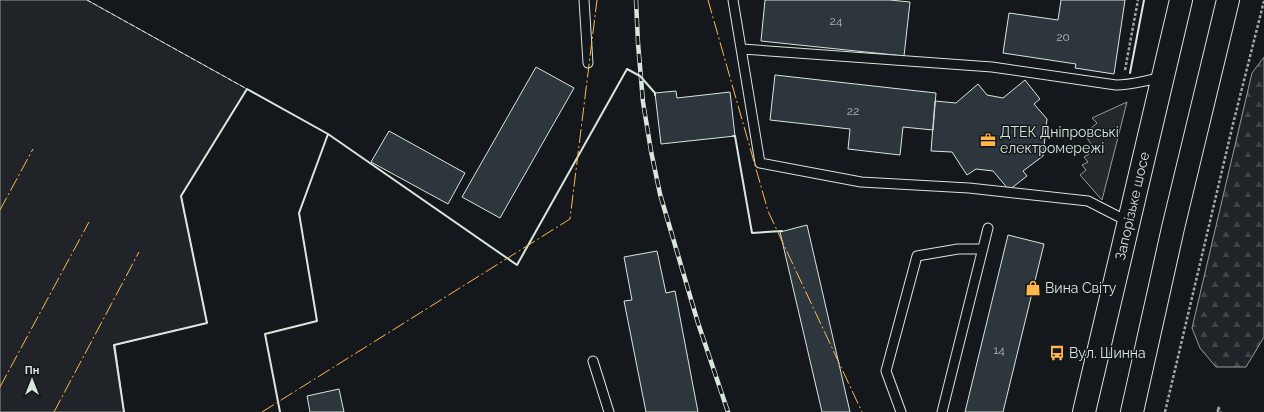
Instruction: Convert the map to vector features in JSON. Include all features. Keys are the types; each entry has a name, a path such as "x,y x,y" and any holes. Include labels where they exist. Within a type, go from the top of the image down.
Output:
{"main road":[{"name":"Запорізьке шосе","path":"1084,412 1161,78 1181,0"},
{"path":"1132,412 1173,228 1228,0"}],"lane":[{"path":"584,0 588,63"},
{"path":"733,0 760,163 861,182 968,188 1088,201 1129,222"},
{"path":"742,49 992,67 1116,85 1130,85 1146,80 1161,78"},
{"path":"942,412 988,228"},
{"path":"901,412 886,371 916,256 958,249 983,250"},
{"path":"593,361 609,412"}],"path":[{"path":"1125,73 1138,0"},
{"path":"1165,412 1231,132 1264,1"},
{"path":"1218,412 1218,407 1221,412"}],"green space":[{"path":"0,0 87,0 247,89 181,196 207,323 115,345 124,412 0,412"},
{"path":"1264,57 1264,337 1246,367 1216,367 1200,348 1192,328 1252,73"}],"shaded area":[{"path":"1127,102 1102,200 1080,175 1086,170 1082,165 1088,162 1084,157 1089,154 1085,149 1091,144 1087,138 1094,133 1090,129 1097,123 1092,118"}],"building":[{"path":"765,0 890,0 910,2 904,56 761,41"},
{"path":"1061,0 1125,0 1114,74 1075,68 1076,64 1003,53 1009,13 1058,20"},
{"path":"536,67 574,88 500,218 462,197"},
{"path":"775,75 936,93 933,130 903,127 900,155 848,149 850,129 770,120"},
{"name":"ДТЕК Дніпровські електромережі","path":"1025,80 1040,99 1034,104 1047,119 1043,156 1023,171 1027,176 1009,190 993,171 976,169 967,175 952,152 931,151 935,101 956,103 978,84 987,95 1003,98"},
{"path":"676,91 677,98 730,92 735,136 661,144 655,93"},
{"path":"389,131 465,173 448,204 371,162"},
{"path":"807,225 850,412 822,412 780,232"},
{"path":"1008,235 1044,244 1003,412 965,412"},
{"path":"657,251 666,293 675,291 698,412 646,412 624,301 632,300 624,257"},
{"path":"339,389 344,412 310,412 307,396"}],"railway":[{"path":"636,0 643,102 660,194 698,323 728,412"}],"fence":[{"path":"87,0 247,89 181,196 207,323 114,345 124,412"}],"wall":[{"path":"1130,73 1144,0"},
{"path":"280,412 265,334 317,321 299,213 328,134 517,265 627,69 640,76 655,93 655,95"},
{"path":"124,412 114,345 207,323 181,196 247,89 328,134"},
{"path":"733,136 735,136 752,233 782,231"}],"power":[{"path":"262,412 570,219 597,0"},
{"path":"708,0 768,211 862,412"},
{"path":"0,210 33,149"},
{"path":"0,387 89,222"},
{"path":"54,412 139,252"}],"place":[{"name":"ДТЕК Дніпровські електромережі","path":"988,140"},
{"name":"Вина Світу","path":"1033,288"},
{"name":"Вул. Шинна","path":"1057,353"}]}
